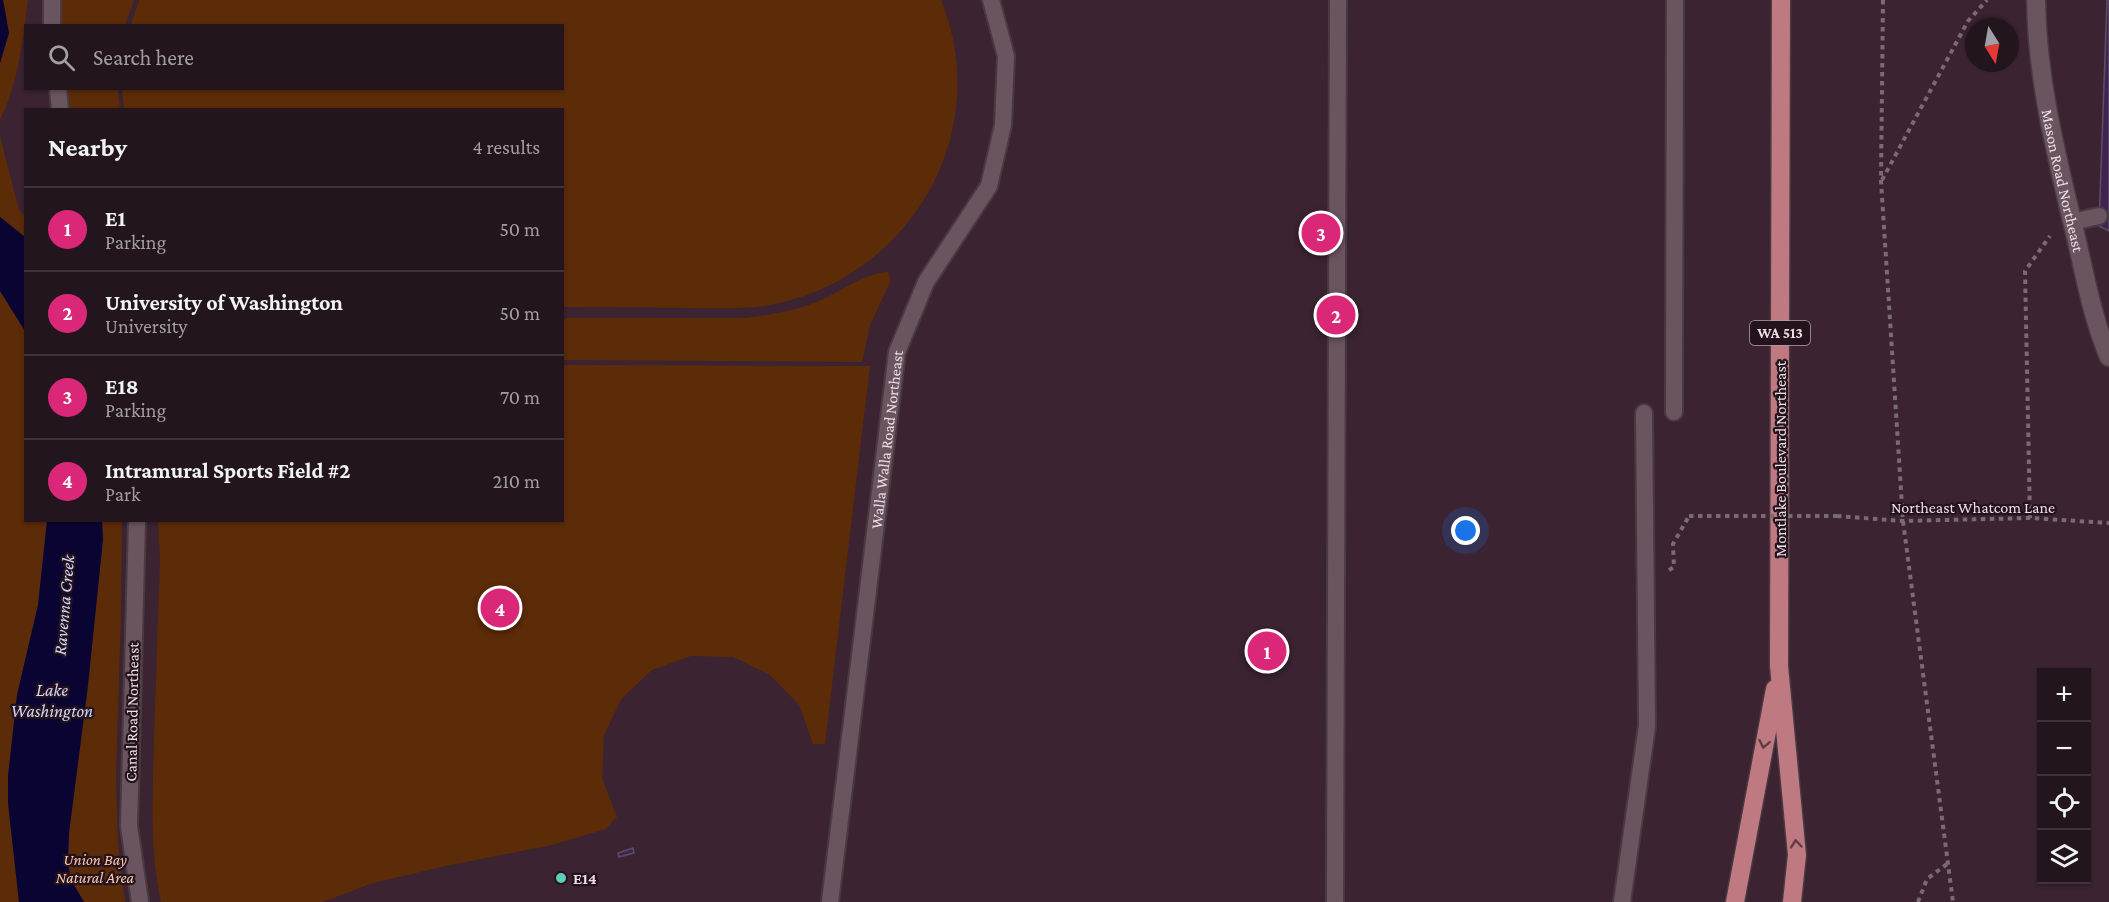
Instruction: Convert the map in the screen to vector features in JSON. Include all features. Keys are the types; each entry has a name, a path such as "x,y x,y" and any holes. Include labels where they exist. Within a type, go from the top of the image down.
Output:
{"main road":[{"name":"Montlake Boulevard Northeast","path":"1781,0 1779,666 1797,855 1792,902"},
{"name":"Montlake Boulevard Northeast","path":"1735,902 1779,666"}],"street":[{"name":"Mason Road Northeast","path":"2036,0 2043,95 2100,336 2109,357"}],"lane":[{"path":"52,0 52,24"},
{"name":"Walla Walla Road Northeast","path":"830,902 897,352 926,282 989,186 1004,126 1006,56 990,0"},
{"path":"1335,902 1338,0"},
{"path":"1674,412 1675,0"},
{"path":"58,90 60,108"},
{"path":"2072,222 2099,216"},
{"path":"1622,902 1647,726 1644,414"},
{"name":"Canal Road Northeast","path":"137,522 129,826 140,902"}],"path":[{"path":"1883,0 1881,181 1904,520 1953,902"},
{"path":"1881,181 1968,21 1987,0"},
{"path":"2030,518 2025,271 2055,231"},
{"name":"Northeast Whatcom Lane","path":"1674,567 1673,544 1689,516 1837,516 1904,520 2030,518 2109,523"},
{"path":"1918,902 1927,879 1947,864"}],"shaded area":[{"path":"0,0 2109,0 2109,902 0,902"}],"green space":[{"path":"3,0 28,0 15,77 0,120 0,63 9,32"},
{"path":"62,0 134,0 125,24 62,24"},
{"path":"139,0 941,0 955,49 957,97 949,144 931,188 904,228 869,261 828,286 780,303 746,308 564,307 564,108 124,108 122,90 564,90 564,24 131,24"},
{"path":"66,90 118,90 120,108 68,108"},
{"path":"0,136 19,210 24,215 24,236 0,217"},
{"path":"888,272 891,280 870,325 862,362 564,360 564,320 566,318 745,318 791,310 810,304 861,279"},
{"name":"Union Bay Natural Area","path":"0,291 24,329 24,522 47,522 38,605 17,695 8,776 8,803 19,902 0,902"},
{"path":"564,365 870,366 825,744 813,744 799,705 770,675 733,657 691,656 652,670 621,699 604,736 602,778 617,817 606,829 552,845 373,883 323,902 161,902 155,862 153,820 160,560 158,522 564,522"},
{"name":"Union Bay Natural Area","path":"102,522 122,522 116,774 118,842 125,902 84,902 70,878 68,859 69,833 88,685 103,539"}],"water":[{"path":"0,0 3,0 9,33 0,63"},
{"path":"0,217 24,236 24,329 0,291"},
{"name":"Lake Washington","path":"47,522 102,522 103,539 88,685 69,833 70,878 84,902 19,902 8,803 8,776 17,695 38,605"}],"building":[{"path":"2107,0 2109,0 2109,231 2099,226"},
{"path":"633,848 634,853 619,857 618,853"}],"place":[{"name":"E18","path":"1321,233"},
{"name":"University of Washington","path":"1336,315"},
{"name":"Intramural Sports Field #2","path":"500,608"},
{"name":"E1","path":"1267,651"},
{"name":"E14","path":"561,878"}],"water label":[{"name":"Ravenna Creek","path":"64,605"}]}
